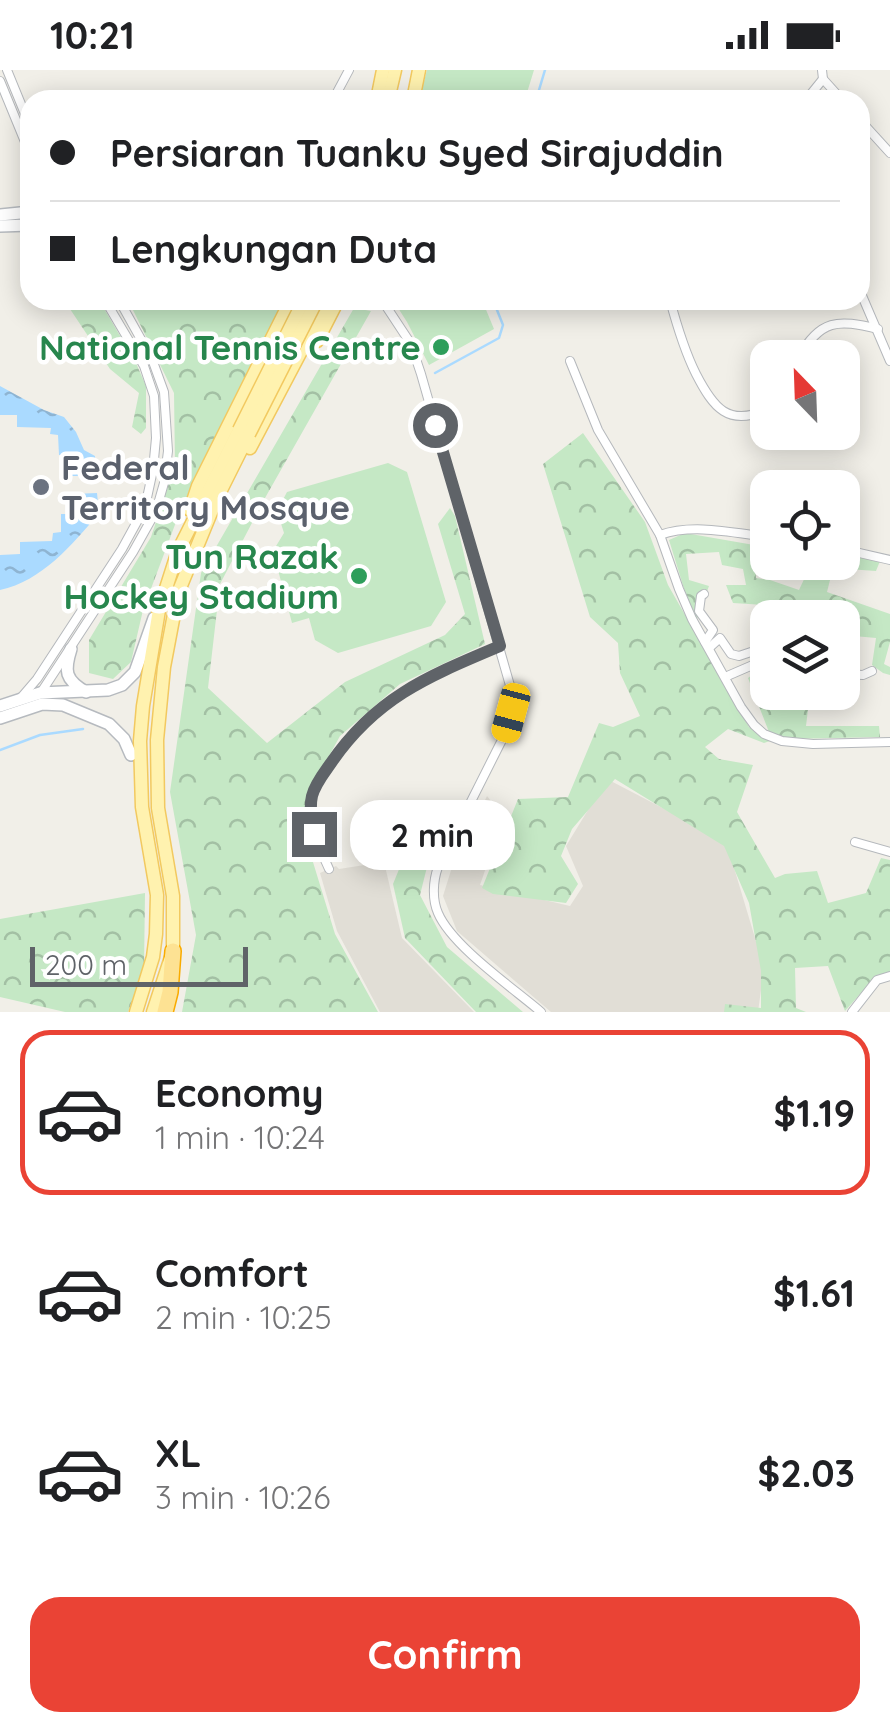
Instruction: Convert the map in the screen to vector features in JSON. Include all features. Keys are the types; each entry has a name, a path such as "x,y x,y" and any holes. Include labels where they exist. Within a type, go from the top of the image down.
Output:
{"highway":[{"path":"164,1012 170,992 173,951"}],"main road":[{"path":"142,807 143,706 159,610 198,486 286,310"},
{"path":"283,316 292,310"},
{"path":"153,1012 173,951 173,896 158,808 157,740 164,667 178,593 299,310"},
{"path":"178,550 312,310"},
{"path":"314,310 315,326"},
{"path":"196,545 323,310"},
{"path":"238,471 333,310"},
{"path":"132,755 157,895 153,957 136,1012"}],"street":[{"path":"8,70 20,101"},
{"path":"0,80 20,129"},
{"path":"870,131 890,152"},
{"path":"0,718 20,704 145,507 155,450 154,396 144,366 111,310"},
{"path":"41,699 133,552 156,511 164,484 168,451 164,392 152,360 124,310"},
{"path":"331,315 337,310"},
{"path":"388,310 410,344 421,374 511,690 511,713 498,751 438,866 434,901 451,932 476,958 541,1012"},
{"path":"673,310 684,350 708,397 718,408 741,418 750,416"},
{"path":"869,310 890,361"},
{"path":"811,340 818,330 846,321 878,329"},
{"path":"570,361 598,430 660,535 679,589 754,726 782,742 890,742"},
{"path":"660,535 690,529 750,535"},
{"path":"860,554 890,560"},
{"path":"704,594 699,611 727,652 739,656 750,652"},
{"path":"0,706 115,688 129,680 159,610"},
{"path":"707,645 712,630"},
{"path":"707,645 720,638"},
{"path":"329,869 314,834 310,810 312,794 339,751 364,722 406,690 500,646"},
{"path":"71,648 66,665 68,675 74,685 86,692"},
{"path":"725,677 750,667"},
{"path":"860,675 872,671"},
{"path":"41,699 100,719 118,732 132,755"},
{"path":"855,842 890,852"},
{"path":"852,1012 877,980 890,976"}],"shaded area":[{"path":"607,779 726,841 764,968 758,1012 551,1012 457,931 443,896 453,864 487,796 500,812 500,827 480,885 570,906 583,886 566,846"},
{"path":"384,862 402,938 474,1012 380,1012 337,931 320,873 336,866 339,869"}],"green space":[{"path":"427,70 534,70 528,90 422,90"},
{"path":"71,310 105,310 136,363 146,386 146,428 141,434 132,427 139,393 110,369"},
{"path":"133,310 278,310 179,514 143,610 131,662 113,679 89,673 89,640 151,537 175,465 174,393"},
{"path":"353,310 371,311 220,584 208,688 267,743 345,682 445,635 465,614 438,524 450,508 485,644 400,684 340,736 307,796 309,849 335,934 378,1012 182,1012 196,935 170,792 201,573"},
{"name":"National Tennis Centre","path":"399,310 486,310 494,329 429,365"},
{"path":"583,433 645,522 668,585 749,727 770,741 764,743 728,729 705,747 719,759 753,765 737,812 775,878 817,871 828,903 866,893 881,858 890,860 890,973 877,975 845,1011 828,966 795,968 796,1008 806,1012 724,1012 725,1004 761,1008 761,971 749,903 724,846 615,779 572,829 561,856 578,884 566,903 493,894 482,888 518,799 568,797 599,723 613,727 640,716 620,673 618,643 590,617 543,464"},
{"name":"Tun Razak Hockey Stadium","path":"388,463 407,472 446,602 431,626 338,653 315,640 309,618 292,623 273,551 284,533 277,511 287,492"},
{"path":"685,533 750,544 750,580 770,580 799,590 804,580 830,580 827,592 850,600 733,603 726,585 746,585 743,569 722,565 719,552 686,554 689,580 709,586 697,619 669,540"},
{"path":"860,558 880,561 876,571 860,570"},
{"path":"860,604 890,614 890,642 884,664 890,667 890,675 872,665 876,638 860,637"},
{"path":"760,710 808,710 806,726 879,726 880,737 788,739 769,732"},
{"path":"435,835 420,895 447,947 523,1012 476,1012 405,938 393,884 411,840"},
{"path":"145,893 144,968 128,1012 65,1012 0,997 0,919"}],"water":[{"path":"0,386 64,417 84,450 95,456 96,476 72,476 68,455 59,455 58,435 50,434 51,428 17,427 17,415 0,415"},
{"path":"97,493 99,513 67,549 29,579 0,590 0,555 20,554 20,542 52,541 53,533 61,532 61,514 69,514 73,494"}],"waterway":[{"path":"539,90 545,70"},
{"path":"435,373 499,338 503,325 497,310"},
{"path":"0,750 40,735 83,729"}],"place":[{"name":"National Tennis Centre","path":"441,347"},
{"name":"Federal Territory Mosque","path":"41,487"},
{"name":"Tun Razak Hockey Stadium","path":"359,576"}],"route":[{"path":"314,834 312,794 339,751 364,722 406,690 500,646 435,425"}]}
